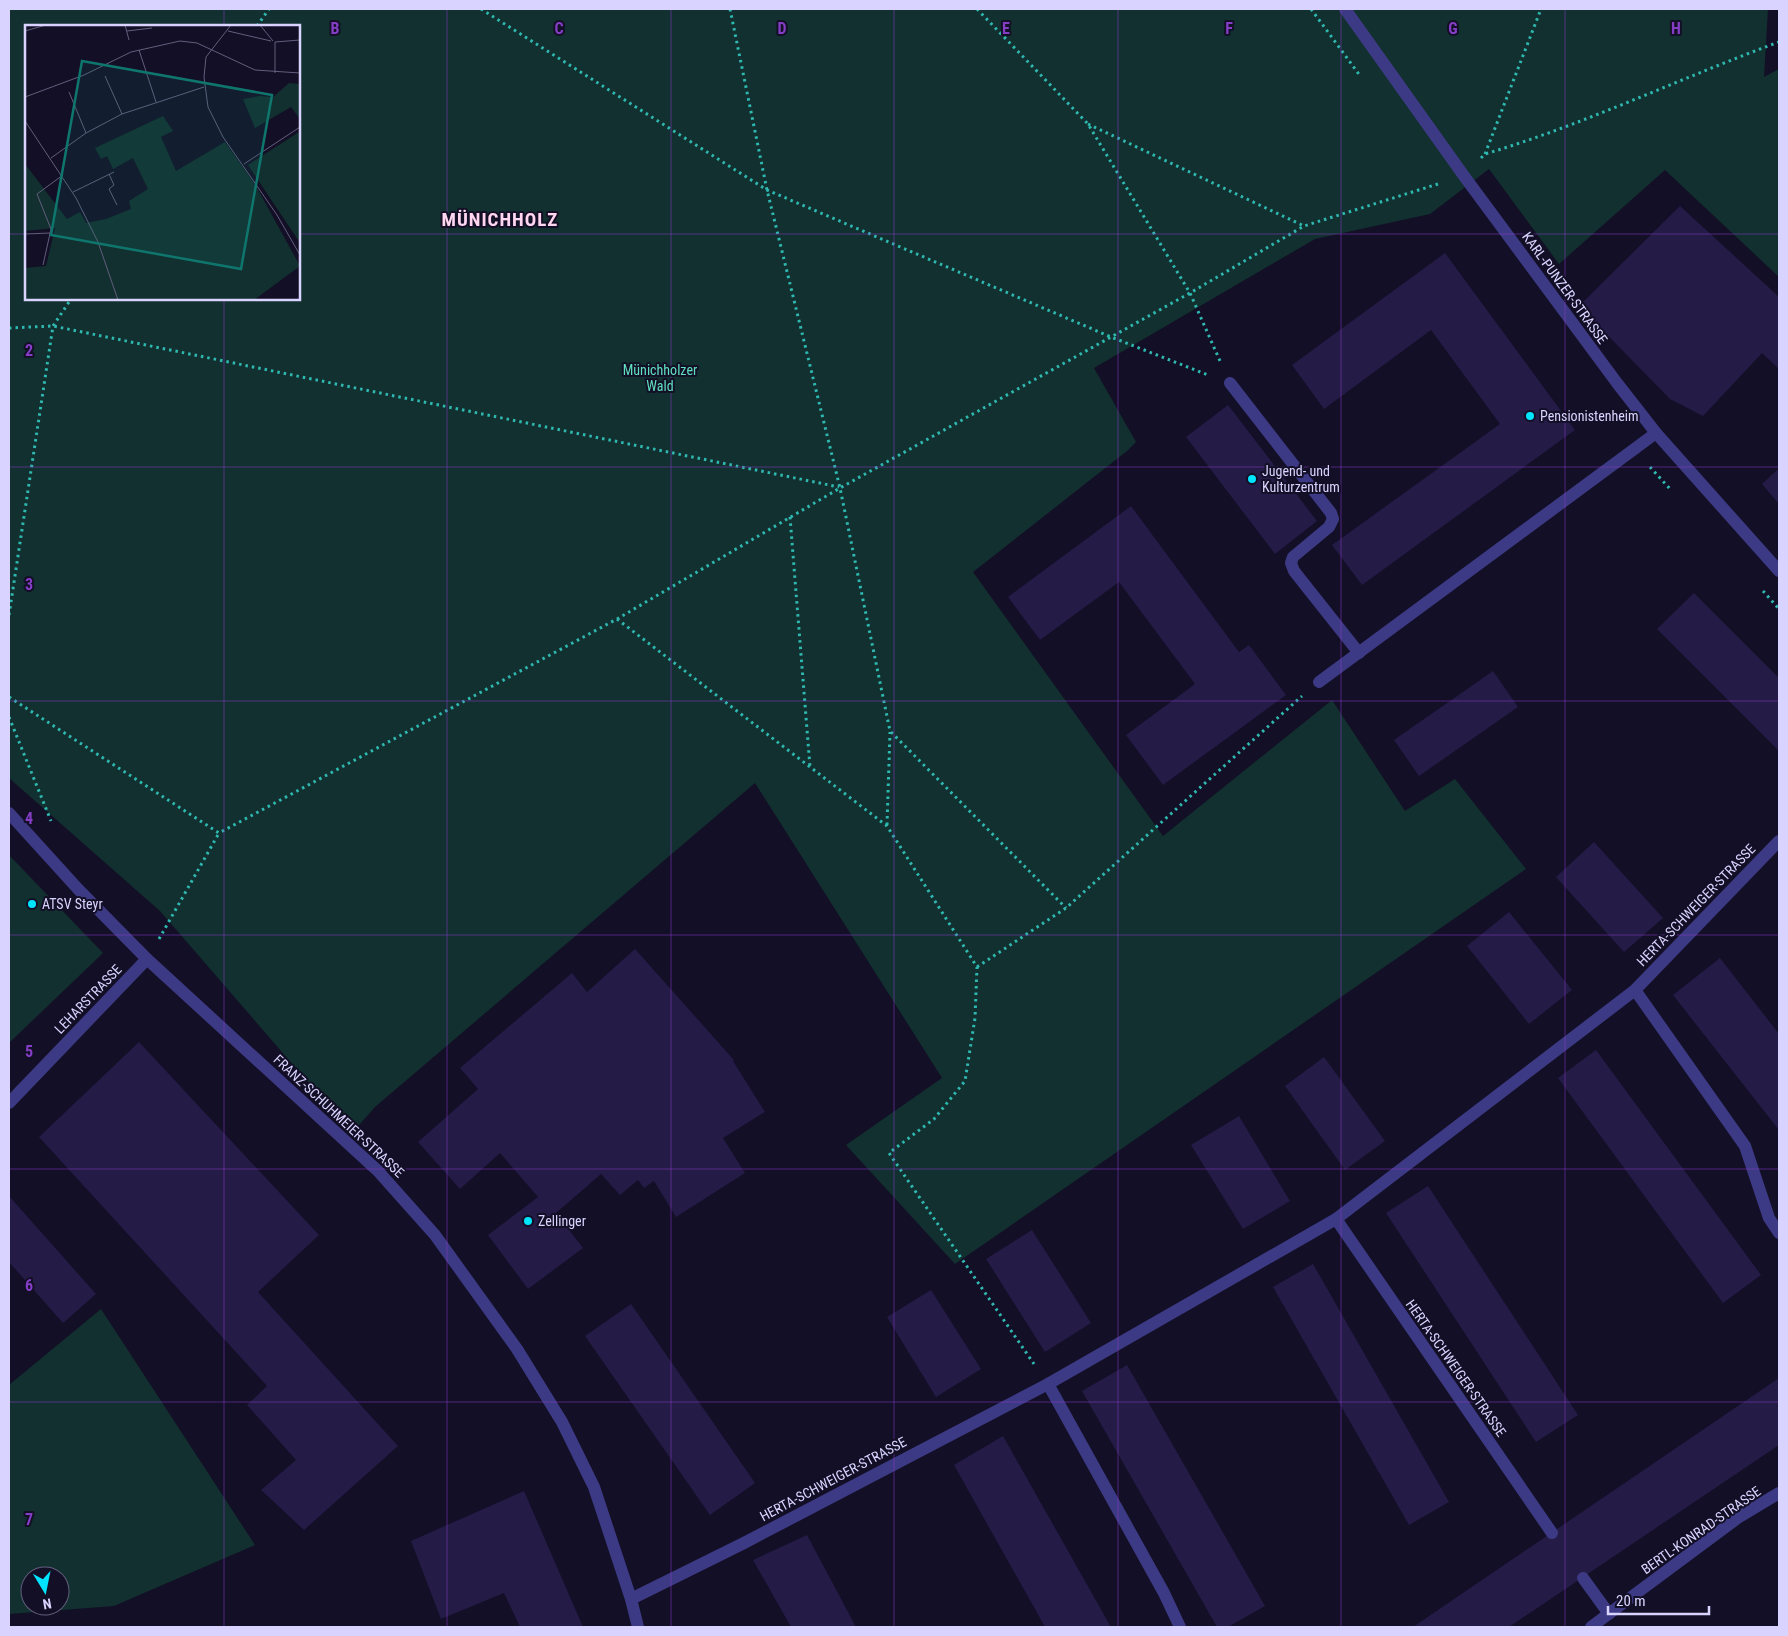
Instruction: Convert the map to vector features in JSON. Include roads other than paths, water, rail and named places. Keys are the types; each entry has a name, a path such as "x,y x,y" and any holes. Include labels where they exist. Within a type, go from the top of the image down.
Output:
{"street":[{"name":"KARL-PUNZER-STRASSE","path":"1345,9 1464,176 1617,383 1656,433 1778,567"},
{"path":"1230,383 1331,513 1333,519 1329,527 1293,557 1291,563 1294,571 1359,653"},
{"path":"1319,682 1656,433"},
{"name":"FRANZ-SCHUHMEIER-STRASSE","path":"9,813 78,889 147,959 378,1171 436,1235 517,1349 562,1422 594,1487 631,1599 638,1627"},
{"name":"HERTA-SCHWEIGER-STRASSE","path":"631,1599 744,1543 1048,1384 1336,1220 1635,990 1779,842"},
{"name":"LEHARSTRASSE","path":"9,1103 147,959"},
{"path":"1635,990 1745,1146 1769,1218 1779,1233"},
{"name":"HERTA-SCHWEIGER-STRASSE","path":"1336,1220 1552,1533"},
{"path":"1048,1384 1164,1593 1180,1627"},
{"name":"BERTL-KONRAD-STRASSE","path":"1591,1627 1739,1517 1779,1493"},
{"path":"1582,1578 1609,1614"}],"place":[{"name":"Pensionistenheim","path":"1530,416"},
{"name":"Jugend- und Kulturzentrum","path":"1252,479"},
{"name":"ATSV Steyr","path":"32,904"},
{"name":"Zellinger","path":"528,1221"}],"district":[{"name":"MÜNICHHOLZ","path":"500,219"}],"park label":[{"name":"Münichholzer Wald","path":"660,378"}]}
